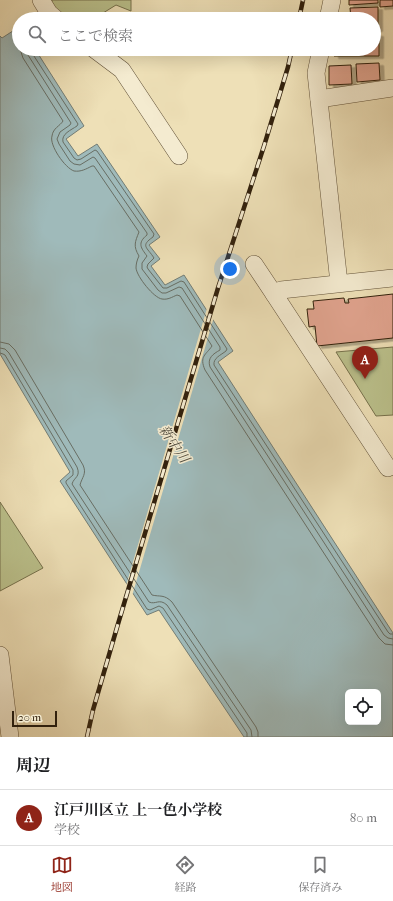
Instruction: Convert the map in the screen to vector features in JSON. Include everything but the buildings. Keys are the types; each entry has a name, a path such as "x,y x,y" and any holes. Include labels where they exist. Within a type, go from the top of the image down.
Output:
{"street":[{"path":"41,0 48,12"},
{"path":"329,12 332,0"},
{"path":"103,56 122,70 179,156"},
{"path":"320,56 316,73 339,283"},
{"path":"319,99 393,88"},
{"path":"254,264 278,292 391,470"},
{"path":"278,292 339,283 393,278"},
{"path":"0,655 3,707 10,737"}],"green space":[{"path":"52,0 131,0 131,11 116,5 105,12 49,12"},
{"path":"393,347 393,415 376,416 336,352"},
{"path":"0,502 43,568 0,591"}],"water":[{"name":"新中川","path":"12,32 12,56 39,56 84,126 66,139 78,156 97,144 160,237 149,245 160,259 151,266 165,285 184,275 233,351 218,362 393,633 393,737 244,737 159,610 147,615 60,481 70,472 0,354 0,36 2,38"}],"pier":[{"path":"207,308 214,317 132,596 126,586"}],"railway":[{"path":"300,12 303,0"},
{"path":"87,737 93,710 118,624 218,288 264,146 290,56"}],"place":[{"name":"江戸川区立 上一色小学校","path":"365,379"}]}
